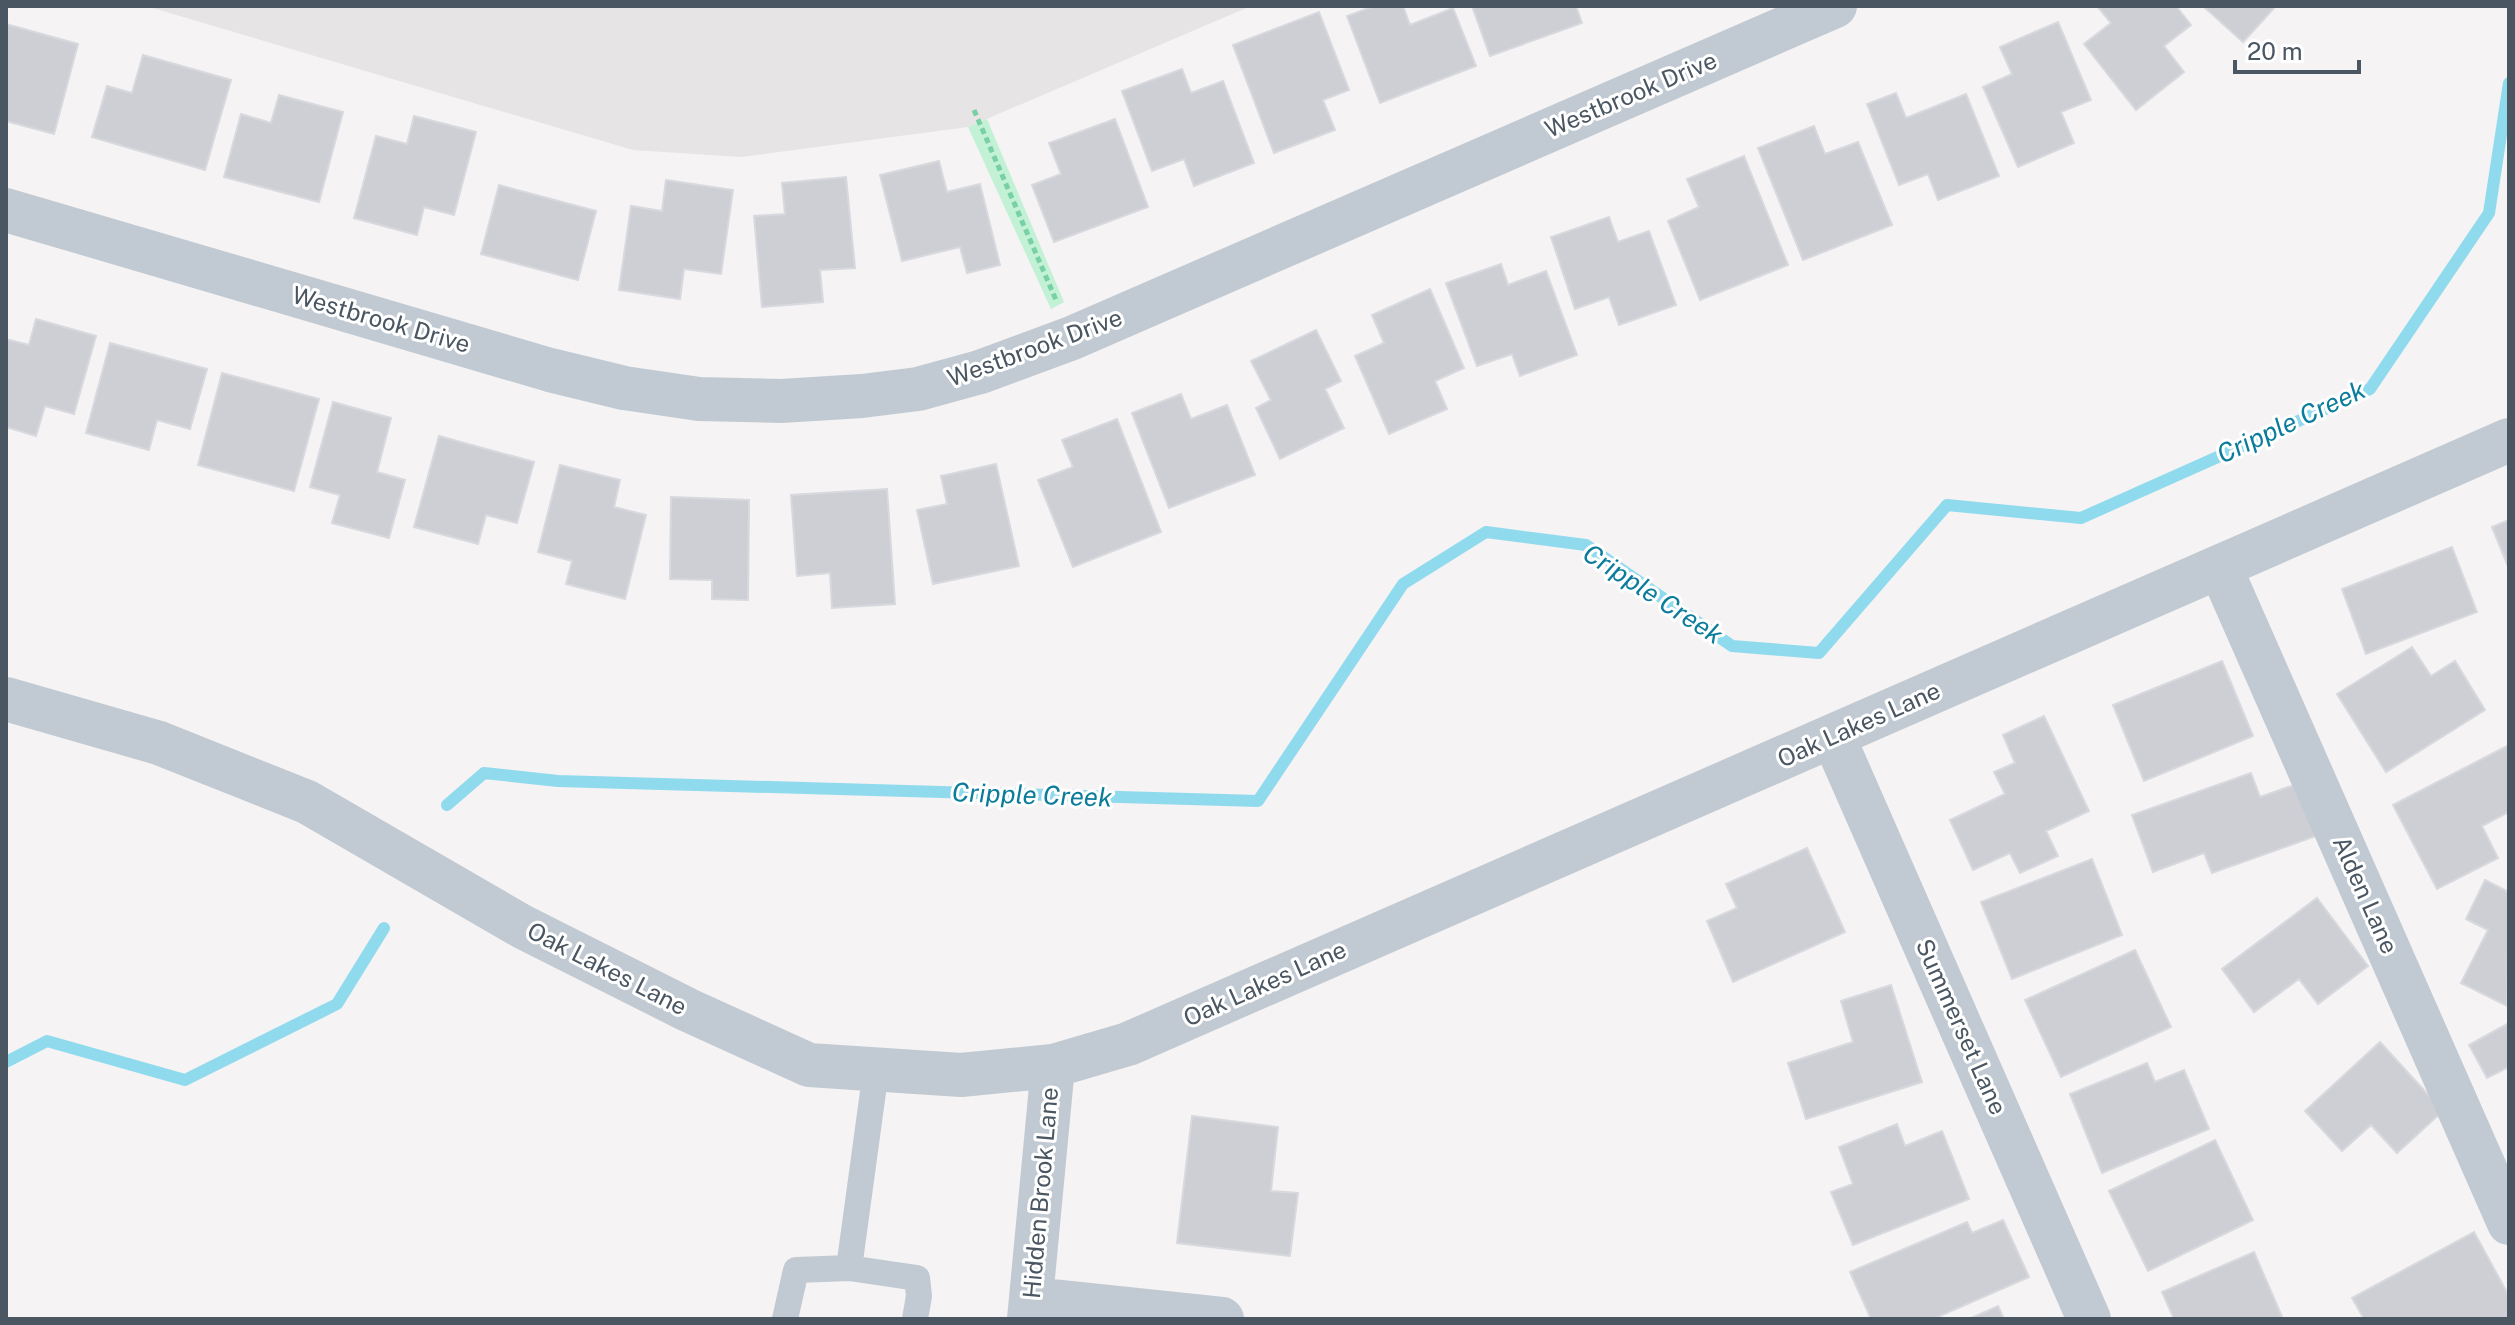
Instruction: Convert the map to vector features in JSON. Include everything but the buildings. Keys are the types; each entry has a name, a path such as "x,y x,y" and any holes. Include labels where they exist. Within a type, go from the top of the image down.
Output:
{"street":[{"name":"Westbrook Drive","path":"6,210 550,370 624,388 699,399 781,401 862,396 918,389 980,372 1072,338 1835,6"},
{"name":"Oak Lakes Lane","path":"6,699 159,743 307,802 523,927 688,1010 809,1065 961,1075 1053,1066 1128,1044 2509,440"},
{"name":"Alden Lane","path":"2220,567 2509,1223"},
{"name":"Summerset Lane","path":"1833,736 2089,1319"},
{"name":"Hidden Brook Lane","path":"1031,1309 1053,1066"},
{"path":"1031,1309 1222,1319"}],"lane":[{"path":"849,1268 876,1070"},
{"path":"785,1319 796,1270 849,1268 917,1278 919,1296 915,1319"}],"path":[{"path":"974,110 1072,338"}],"shaded area":[{"path":"146,6 1251,6 968,127 742,157 633,150"}],"green space":[{"path":"987,119 1064,302 1051,309 968,127"}],"waterway":[{"name":"Cripple Creek","path":"447,805 484,773 558,781 1258,801 1403,584 1486,532 1586,545 1732,646 1819,653 1947,505 2081,518 2370,389 2489,213 2509,83"},
{"name":"Cripple Creek","path":"6,1062 47,1041 185,1080 337,1004 384,928"}]}
